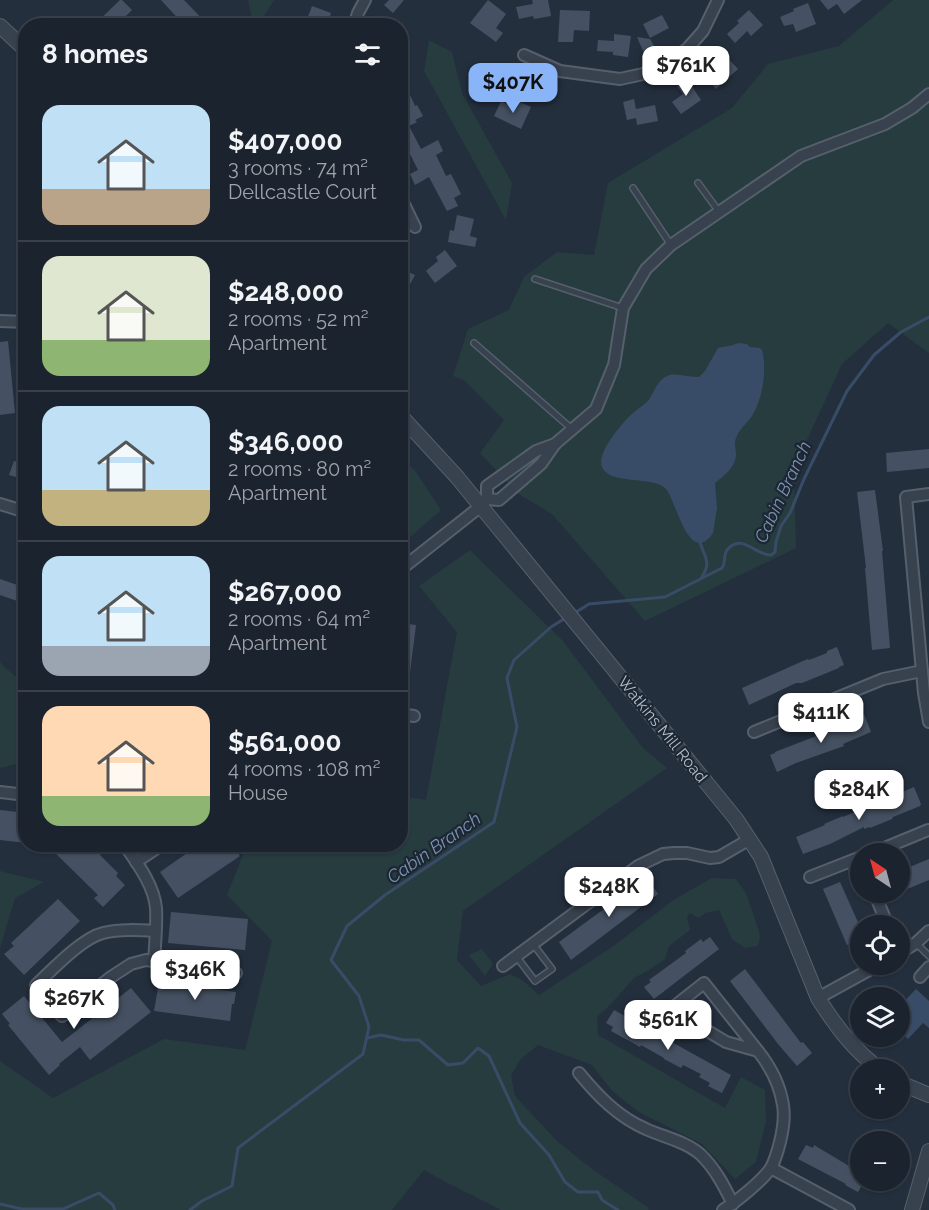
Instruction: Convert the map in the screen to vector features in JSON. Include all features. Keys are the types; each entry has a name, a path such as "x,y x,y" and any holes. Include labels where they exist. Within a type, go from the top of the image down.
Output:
{"street":[{"path":"356,18 365,0"},
{"path":"524,55 560,71 620,79 643,74 665,65 687,49 703,32 718,0"},
{"path":"0,26 18,43"},
{"path":"408,564 484,503 499,500 541,464 555,444 596,409 614,365 623,308 646,270 671,245 801,156 885,124 912,108 929,94"},
{"path":"408,212 416,227"},
{"path":"0,321 18,322"},
{"name":"Watkins Mill Road","path":"408,423 484,503 552,593 722,800 761,857 818,998 844,1035 868,1059"},
{"path":"484,503 488,486 536,451 555,444"},
{"path":"929,494 906,497 929,722"},
{"path":"0,504 18,510"},
{"path":"754,732 883,679 922,670"},
{"path":"408,716 414,717"},
{"path":"0,792 18,794"},
{"path":"897,843 928,830"},
{"path":"503,966 638,866 653,858 674,853 719,857 750,839"},
{"path":"129,852 149,887 156,907 154,961"},
{"path":"136,862 151,852"},
{"path":"810,877 850,863"},
{"path":"155,931 130,929 101,933 56,965 36,985 62,1016 111,977 131,964 146,960 236,973"},
{"path":"910,946 929,931"},
{"path":"920,977 929,967"},
{"path":"818,998 860,975"},
{"path":"723,1210 734,1204 771,1168 783,1129 784,1106 777,1083 765,1060 758,1051 704,983 671,1009 726,1042 758,1051"},
{"path":"579,1073 601,1099 625,1118 645,1129 684,1144 698,1153 710,1164 734,1204"},
{"path":"910,1087 929,1095"},
{"path":"912,1210 929,1151"},
{"path":"771,1168 849,1210"}],"lane":[{"path":"698,183 720,213"},
{"path":"633,188 671,245"},
{"path":"535,279 623,308"},
{"path":"474,342 573,430"},
{"path":"916,942 929,956"},
{"path":"516,956 535,981 552,969 532,944"}],"green space":[{"path":"248,0 274,0 263,18 252,18"},
{"path":"893,0 929,0 929,353 888,323 842,364 794,468 796,548 645,621 552,514 517,493 480,453 504,420 465,381 453,376 468,329 509,310 524,277 557,252 594,255 608,183 732,108 768,64 839,46"},
{"path":"429,40 452,52 462,93 512,183 506,220 424,71"},
{"path":"408,463 416,472 441,510 408,539"},
{"path":"470,550 563,641 643,748 667,768 463,911 457,960 481,986 510,974 522,980 539,995 612,947 675,899 712,878 736,879 746,893 759,931 758,946 745,948 732,939 719,910 706,913 698,918 690,913 687,917 690,930 669,946 665,959 634,978 597,1017 598,1035 725,1108 741,1077 765,1090 766,1122 756,1162 735,1179 702,1144 639,1112 613,1092 592,1065 538,1045 520,1060 511,1076 515,1096 557,1141 592,1169 649,1208 648,1210 501,1210 424,1170 392,1210 0,1210 0,1061 53,1098 164,1039 245,1050 272,941 227,895 244,852 408,852 408,797 426,800 457,632 419,586"},
{"path":"0,662 18,678 18,764 0,768"},
{"path":"0,871 44,882 15,898 0,948"},
{"path":"482,949 493,964 485,976 469,955"}],"water":[{"path":"738,343 762,350 764,374 762,391 753,414 736,438 734,463 729,471 715,483 717,508 713,533 704,542 697,542 684,528 666,489 652,482 623,479 607,473 601,461 606,446 617,431 633,413 647,402 663,378 675,375 699,377 718,348"},
{"path":"916,989 929,1001 929,1028 923,1023 910,1037 910,995"}],"building":[{"path":"120,0 132,10 124,18 101,18"},
{"path":"161,0 184,0 201,18 178,18"},
{"path":"389,0 404,0 393,13 384,5"},
{"path":"488,0 506,14 496,28 503,33 496,42 470,23"},
{"path":"532,0 548,0 551,16 519,19 516,7 533,4"},
{"path":"820,0 862,0 844,14 837,4 828,10"},
{"path":"808,3 816,24 796,32 793,24 784,26 780,17"},
{"path":"312,6 331,13 329,18 308,18"},
{"path":"560,10 590,11 589,31 574,30 573,42 558,42"},
{"path":"749,10 763,25 751,36 747,31 735,43 727,34"},
{"path":"662,15 669,28 650,38 643,24"},
{"path":"614,34 631,36 628,57 613,55 613,52 597,51 598,40 614,41"},
{"path":"637,37 650,39 654,46 643,51"},
{"path":"722,52 738,69 716,89 695,66 704,59 709,65"},
{"path":"687,79 701,100 681,114 672,102 683,94 677,86"},
{"path":"408,90 415,106 417,105 423,116 409,126 421,149 438,140 443,151 436,155 446,176 451,174 461,194 454,198 458,206 447,211 429,177 415,185 410,174 418,170 408,150"},
{"path":"634,99 636,109 655,105 658,121 637,125 636,118 627,120 623,102"},
{"path":"501,101 517,108 520,102 531,107 521,129 494,116"},
{"path":"457,215 474,219 470,236 477,238 475,247 448,242 450,230 454,231"},
{"path":"445,250 457,266 435,283 426,271 438,261 436,257"},
{"path":"408,272 415,275 408,288"},
{"path":"8,341 15,413 0,415 0,342"},
{"path":"929,449 929,468 887,472 886,453"},
{"path":"14,461 18,462 18,478 9,475"},
{"path":"875,490 883,551 890,648 872,650 857,492"},
{"path":"0,579 18,585 18,601 0,595"},
{"path":"408,624 416,625 408,688"},
{"path":"837,647 844,665 802,683 796,683 749,705 742,688"},
{"path":"864,714 871,732 843,744 844,746 777,772 770,755 837,728"},
{"path":"914,787 920,806 870,828 864,829 864,827 803,854 796,837"},
{"path":"0,810 18,812 18,842 0,840"},
{"path":"54,852 99,852 118,873 116,876 125,885 103,907 94,898 98,895"},
{"path":"189,852 237,852 240,856 178,898 160,872"},
{"path":"929,859 929,880 910,888 910,867"},
{"path":"646,876 658,894 571,960 559,942"},
{"path":"840,882 855,915 850,915 850,944 847,945 823,889"},
{"path":"58,899 80,921 24,975 4,954 14,946 11,943"},
{"path":"171,912 248,919 245,950 168,943"},
{"path":"710,937 719,949 654,999 644,987 651,982 649,980 701,939 703,942"},
{"path":"745,969 801,1043 803,1042 812,1053 797,1066 730,981"},
{"path":"159,982 236,992 230,1021 154,1011"},
{"path":"131,988 151,1012 90,1060 80,1047 49,1075 8,1025 10,1024 2,1014 24,996 62,1042"},
{"path":"614,1010 660,1038 661,1036 731,1075 722,1093 708,1086 710,1083 699,1077 701,1074 683,1065 681,1068 611,1031 613,1027 606,1023"},
{"path":"806,1145 813,1148 814,1145 850,1167 850,1188 846,1184 798,1159"}],"waterway":[{"name":"Cabin Branch","path":"573,614 589,604 665,597 722,568 727,550 738,543 765,554 771,555 775,552 781,526 790,513 847,391 874,355 901,332 929,317"},
{"path":"700,542 707,563 702,577"},
{"name":"Cabin Branch","path":"190,1210 202,1201 232,1186 238,1148 363,1054 369,1027 359,996 331,960 347,926 385,895 494,822 517,727 507,678 514,660 551,627 567,617"},
{"path":"367,1038 381,1035 404,1040 419,1040 448,1065 463,1063 478,1048 489,1056 520,1123 549,1155 565,1182 578,1192 598,1192 602,1200 618,1210"},
{"name":"Cabin Branch","path":"0,1204 22,1209 63,1209 99,1193 113,1205 115,1210"}]}
